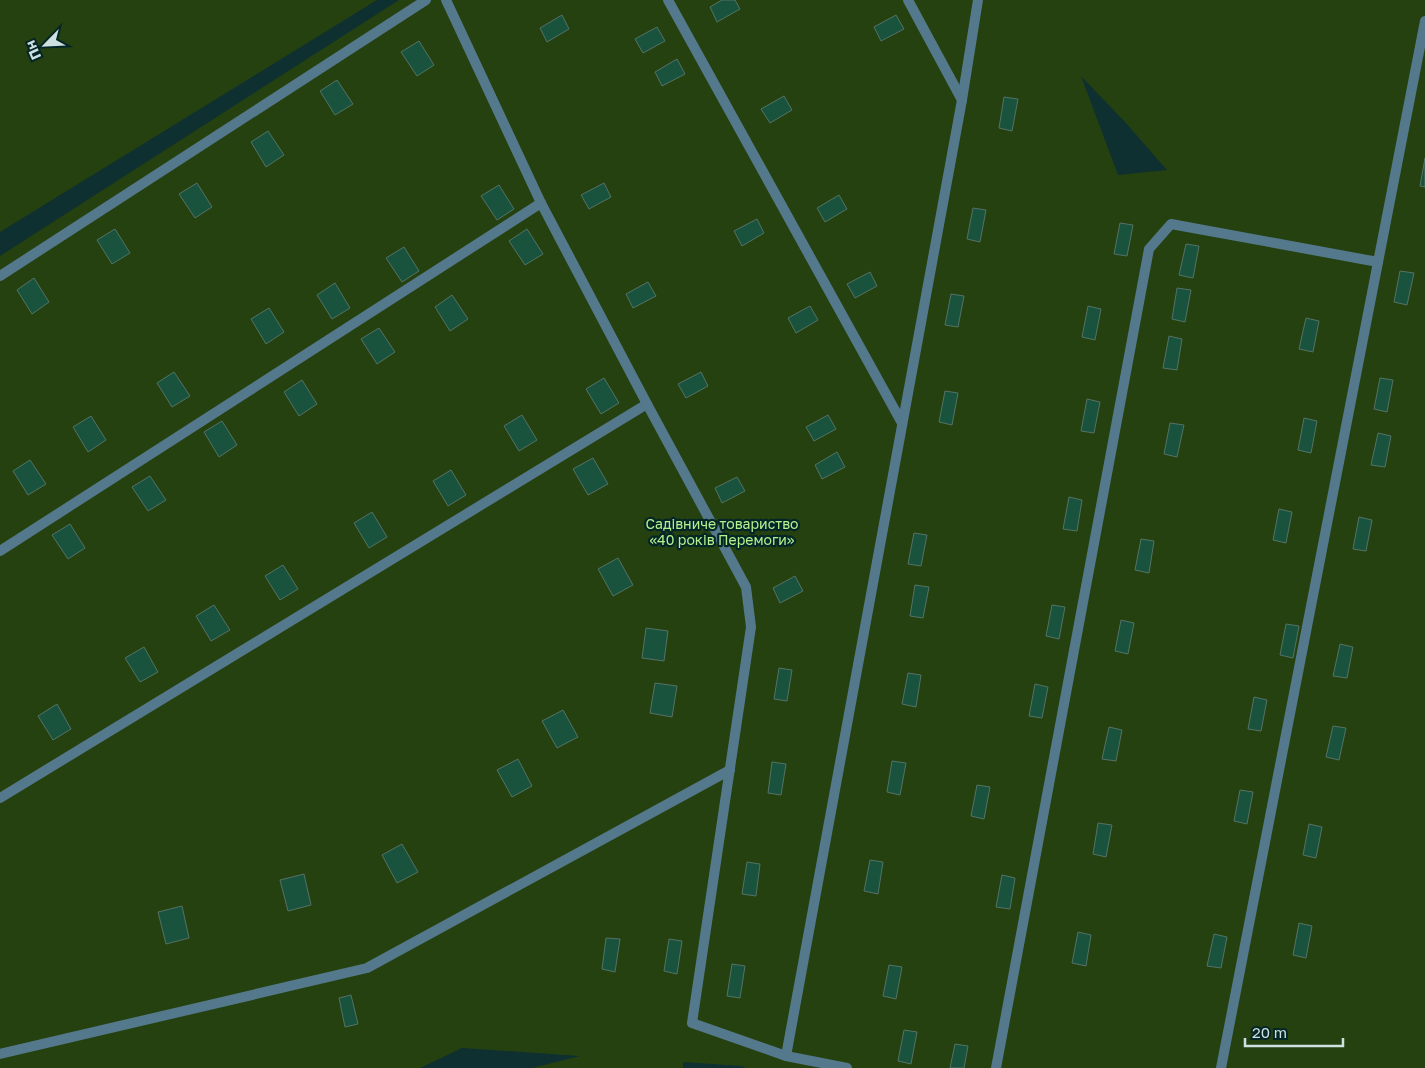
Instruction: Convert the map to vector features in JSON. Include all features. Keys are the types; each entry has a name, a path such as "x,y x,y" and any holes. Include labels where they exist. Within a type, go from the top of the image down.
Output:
{"lane":[{"path":"0,276 426,0"},
{"path":"446,0 541,203 746,587 751,627 692,1023 786,1056 847,1068"},
{"path":"668,0 902,423"},
{"path":"908,0 962,100"},
{"path":"786,1056 962,100 978,0"},
{"path":"1221,1068 1425,21"},
{"path":"0,551 541,203"},
{"path":"996,1068 1149,249 1171,224 1378,262"},
{"path":"0,798 647,404"},
{"path":"0,1054 367,968 730,770"}],"green space":[{"path":"0,0 377,0 0,232"},
{"name":"Садівниче товариство «40 років Перемоги»","path":"399,0 1425,0 1425,1068 746,1068 742,1066 683,1062 683,1068 532,1068 580,1056 462,1048 420,1068 0,1068 0,256","holes":["1081,76 1167,170 1118,175"]}],"building":[{"path":"722,0 735,0 740,9 717,22 710,7"},
{"path":"562,15 569,29 547,42 540,28"},
{"path":"896,15 904,29 881,41 874,27"},
{"path":"657,27 665,41 643,53 635,39"},
{"path":"419,41 434,65 417,76 401,52"},
{"path":"677,59 685,74 662,86 655,72"},
{"path":"337,80 353,104 335,115 320,91"},
{"path":"784,96 792,110 770,123 761,109"},
{"path":"1004,97 1018,99 1012,131 999,128"},
{"path":"268,131 284,155 266,167 251,142"},
{"path":"1425,158 1425,187 1420,186"},
{"path":"197,183 212,207 195,218 179,194"},
{"path":"604,183 611,197 589,209 581,195"},
{"path":"499,185 514,209 497,220 481,196"},
{"path":"839,195 847,209 825,222 817,208"},
{"path":"973,208 986,210 980,242 967,239"},
{"path":"757,219 764,233 742,246 734,231"},
{"path":"1120,223 1133,225 1127,256 1114,254"},
{"path":"115,229 130,253 112,264 97,240"},
{"path":"527,229 543,254 525,265 509,241"},
{"path":"1186,244 1199,246 1193,278 1179,275"},
{"path":"404,247 419,271 402,282 386,258"},
{"path":"1400,271 1414,273 1407,305 1394,302"},
{"path":"870,272 877,286 855,298 847,284"},
{"path":"34,278 49,302 32,314 17,290"},
{"path":"648,282 656,296 633,308 626,294"},
{"path":"335,283 350,308 332,319 317,295"},
{"path":"1177,288 1191,290 1185,322 1172,319"},
{"path":"951,294 964,296 958,327 945,325"},
{"path":"452,295 468,319 450,331 435,307"},
{"path":"810,306 818,320 796,333 788,318"},
{"path":"1088,306 1101,309 1095,340 1082,337"},
{"path":"269,308 284,332 266,344 251,319"},
{"path":"1306,318 1319,321 1313,352 1299,349"},
{"path":"379,328 395,352 377,364 361,339"},
{"path":"1169,336 1182,339 1177,370 1163,368"},
{"path":"174,372 190,396 172,407 157,383"},
{"path":"701,372 708,386 686,398 678,384"},
{"path":"604,378 619,403 601,414 586,389"},
{"path":"1380,378 1393,380 1387,412 1374,409"},
{"path":"302,380 317,404 299,416 284,392"},
{"path":"945,391 958,393 952,425 939,422"},
{"path":"1087,399 1100,402 1094,433 1081,431"},
{"path":"522,415 537,440 519,451 504,426"},
{"path":"828,415 836,429 814,441 806,427"},
{"path":"91,416 106,440 88,452 73,427"},
{"path":"1304,418 1317,421 1311,453 1298,450"},
{"path":"222,421 237,445 219,457 204,432"},
{"path":"1170,423 1184,425 1177,457 1164,454"},
{"path":"1378,433 1391,436 1385,467 1371,465"},
{"path":"837,452 845,467 822,479 815,465"},
{"path":"593,458 608,484 588,495 573,469"},
{"path":"30,460 46,484 28,495 13,471"},
{"path":"451,470 466,495 448,506 433,481"},
{"path":"150,476 166,500 148,511 132,487"},
{"path":"737,477 745,491 722,503 715,488"},
{"path":"1069,497 1082,500 1077,531 1063,529"},
{"path":"1279,509 1292,512 1286,543 1273,540"},
{"path":"372,512 387,537 369,548 354,523"},
{"path":"1359,517 1372,520 1366,551 1353,549"},
{"path":"70,524 85,548 68,559 52,535"},
{"path":"914,533 927,535 921,566 908,564"},
{"path":"1141,539 1154,541 1149,573 1135,570"},
{"path":"618,558 633,585 613,596 598,569"},
{"path":"283,565 298,589 280,600 265,576"},
{"path":"795,576 803,591 780,603 773,588"},
{"path":"915,585 929,587 923,618 910,616"},
{"path":"214,605 230,630 211,641 196,616"},
{"path":"1052,605 1065,607 1059,639 1046,636"},
{"path":"1121,620 1134,623 1128,654 1115,651"},
{"path":"1286,624 1299,626 1293,658 1280,655"},
{"path":"646,628 668,631 664,661 642,658"},
{"path":"1340,644 1353,647 1347,678 1333,676"},
{"path":"144,647 158,672 140,682 125,658"},
{"path":"779,668 792,670 787,701 774,699"},
{"path":"908,673 921,675 916,707 902,704"},
{"path":"655,683 677,686 672,717 650,713"},
{"path":"1035,684 1048,687 1042,718 1029,716"},
{"path":"1254,697 1267,700 1261,731 1248,729"},
{"path":"57,704 71,729 53,740 38,716"},
{"path":"563,710 578,737 557,748 542,721"},
{"path":"1333,726 1346,728 1339,760 1326,757"},
{"path":"1109,727 1122,730 1116,761 1102,759"},
{"path":"518,759 532,786 512,797 497,770"},
{"path":"892,761 906,763 900,795 887,792"},
{"path":"772,762 786,764 781,795 768,793"},
{"path":"977,785 990,787 984,819 971,816"},
{"path":"1240,790 1253,792 1247,824 1234,821"},
{"path":"1098,823 1112,825 1106,857 1093,854"},
{"path":"1309,824 1322,827 1316,858 1303,855"},
{"path":"402,844 418,872 397,883 382,855"},
{"path":"870,860 883,862 878,894 864,891"},
{"path":"747,862 760,864 756,896 742,894"},
{"path":"304,874 311,905 288,911 280,880"},
{"path":"1002,875 1015,878 1010,909 996,907"},
{"path":"182,906 189,938 166,944 158,912"},
{"path":"1299,923 1312,926 1306,958 1293,955"},
{"path":"1078,932 1091,935 1086,966 1072,963"},
{"path":"1214,934 1227,937 1221,968 1207,966"},
{"path":"606,938 620,939 615,972 602,969"},
{"path":"669,939 682,941 677,974 664,971"},
{"path":"732,964 745,966 740,998 727,996"},
{"path":"889,965 902,967 896,999 883,996"},
{"path":"351,995 358,1024 345,1027 339,998"},
{"path":"904,1030 917,1032 911,1064 898,1061"},
{"path":"955,1044 968,1046 964,1068 950,1068"}]}
